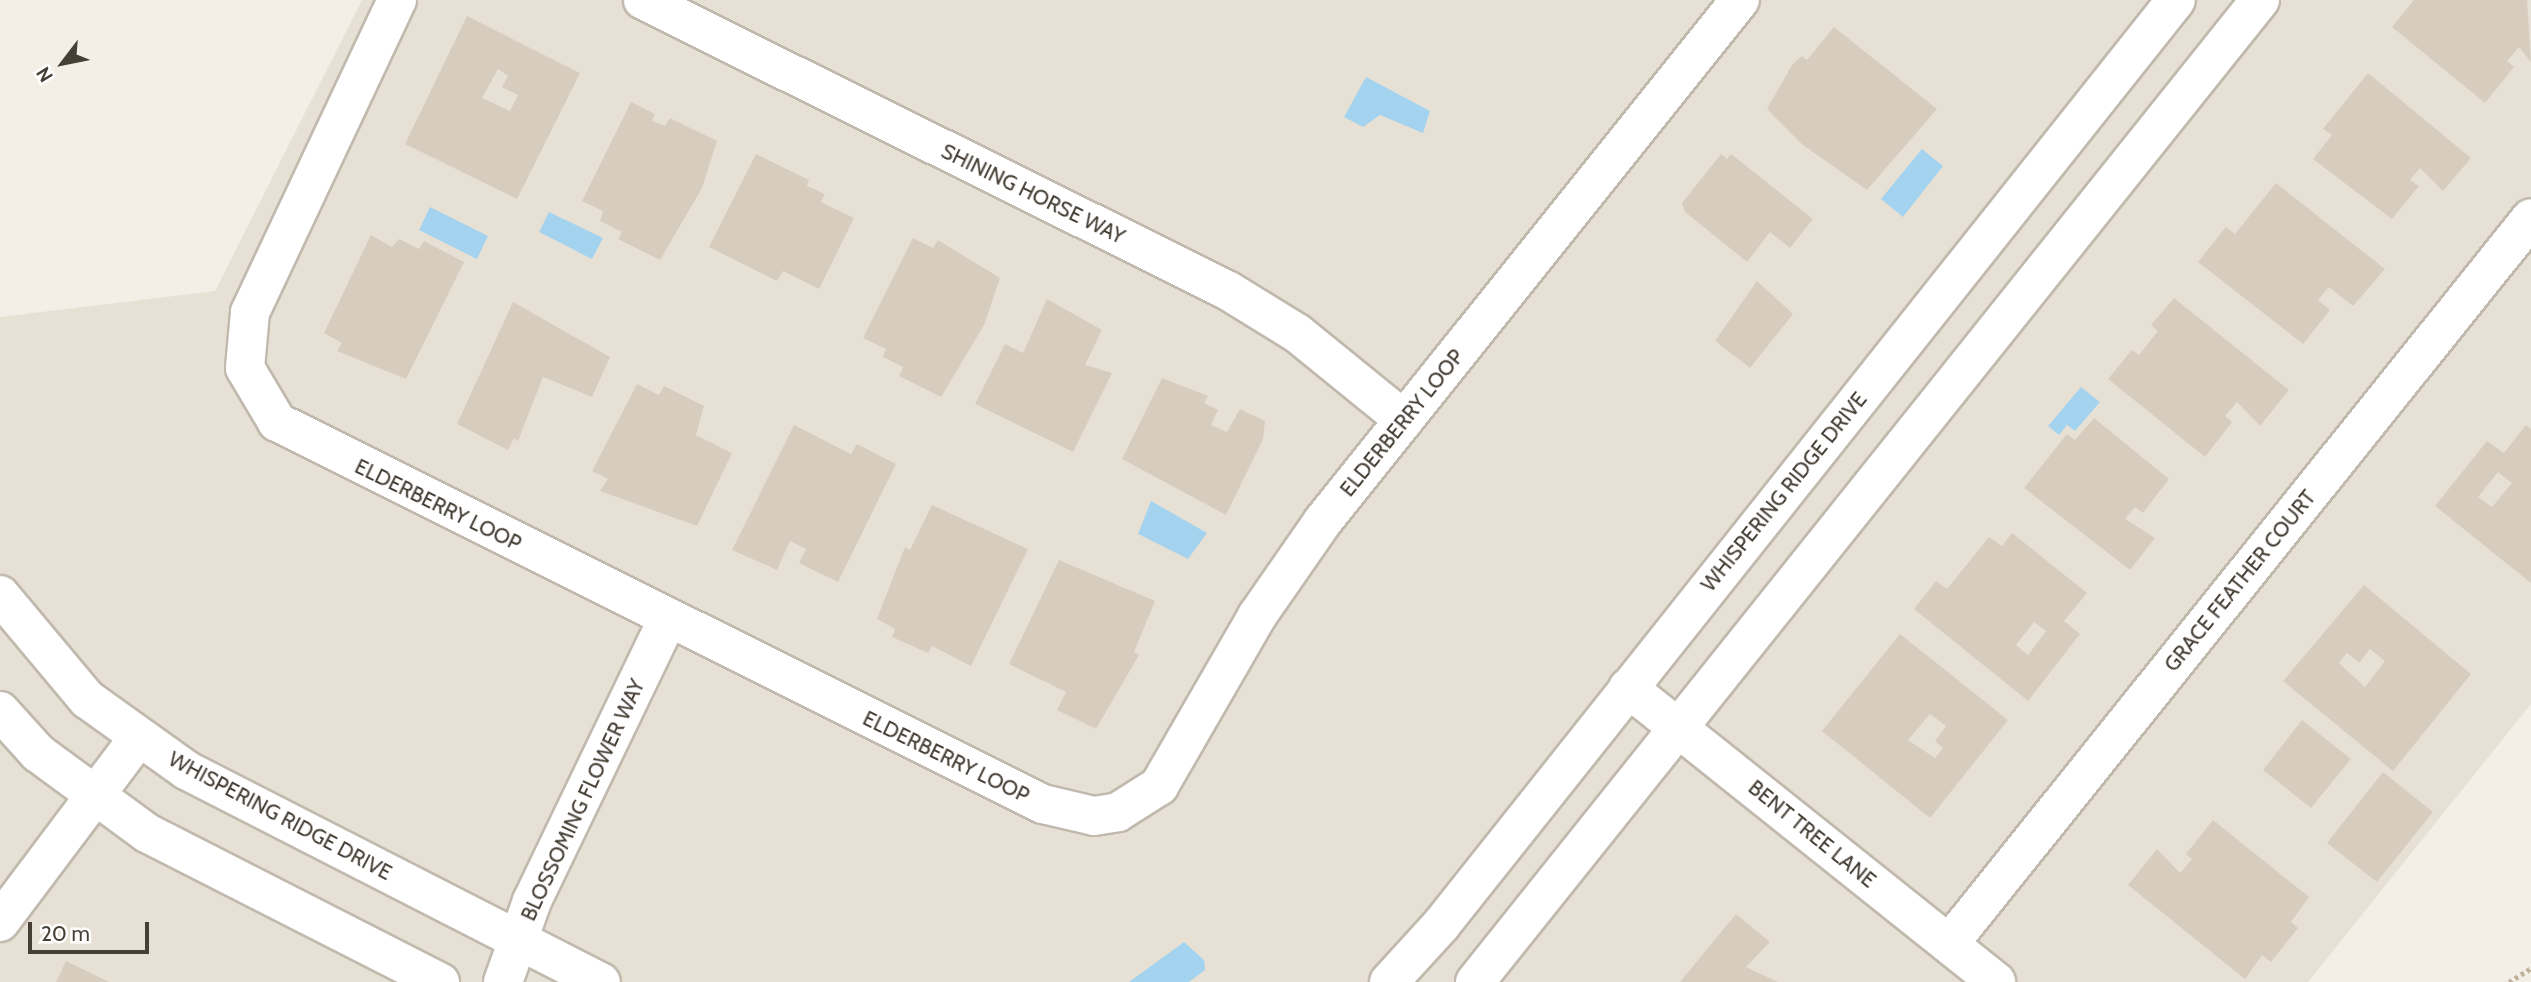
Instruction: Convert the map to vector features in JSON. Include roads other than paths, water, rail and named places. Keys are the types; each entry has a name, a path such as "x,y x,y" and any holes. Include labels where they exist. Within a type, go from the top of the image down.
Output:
{"street":[{"name":"ELDERBERRY LOOP","path":"397,0 250,312 245,368 258,399 300,437 667,620 1066,814 1118,812 1159,786 1176,765 1257,615 1404,420 1740,0"},
{"name":"SHINING HORSE WAY","path":"643,0 1227,290 1297,333 1404,420"},
{"name":"WHISPERING RIDGE DRIVE","path":"1389,982 1628,688 2176,0"},
{"path":"1475,982 2260,0"},
{"name":"GRACE FEATHER COURT","path":"1949,944 2531,218"},
{"name":"WHISPERING RIDGE DRIVE","path":"0,595 86,699 139,737 226,792 601,982"},
{"name":"BLOSSOMING FLOWER WAY","path":"503,982 519,940 667,620"},
{"name":"BENT TREE LANE","path":"1628,688 1996,982"},
{"path":"0,711 38,753 147,833 440,982"},
{"path":"0,922 139,737"}],"water":[{"path":"1366,77 1430,111 1423,133 1380,115 1363,127 1344,117"},
{"path":"1922,149 1943,166 1903,217 1881,199"},
{"path":"430,207 488,236 477,259 419,230"},
{"path":"549,212 603,238 592,259 539,232"},
{"path":"2081,387 2100,402 2075,431 2067,425 2059,435 2048,426"},
{"path":"1151,501 1207,533 1188,559 1138,534"},
{"path":"1184,942 1204,960 1205,970 1189,982 1129,982"}]}
